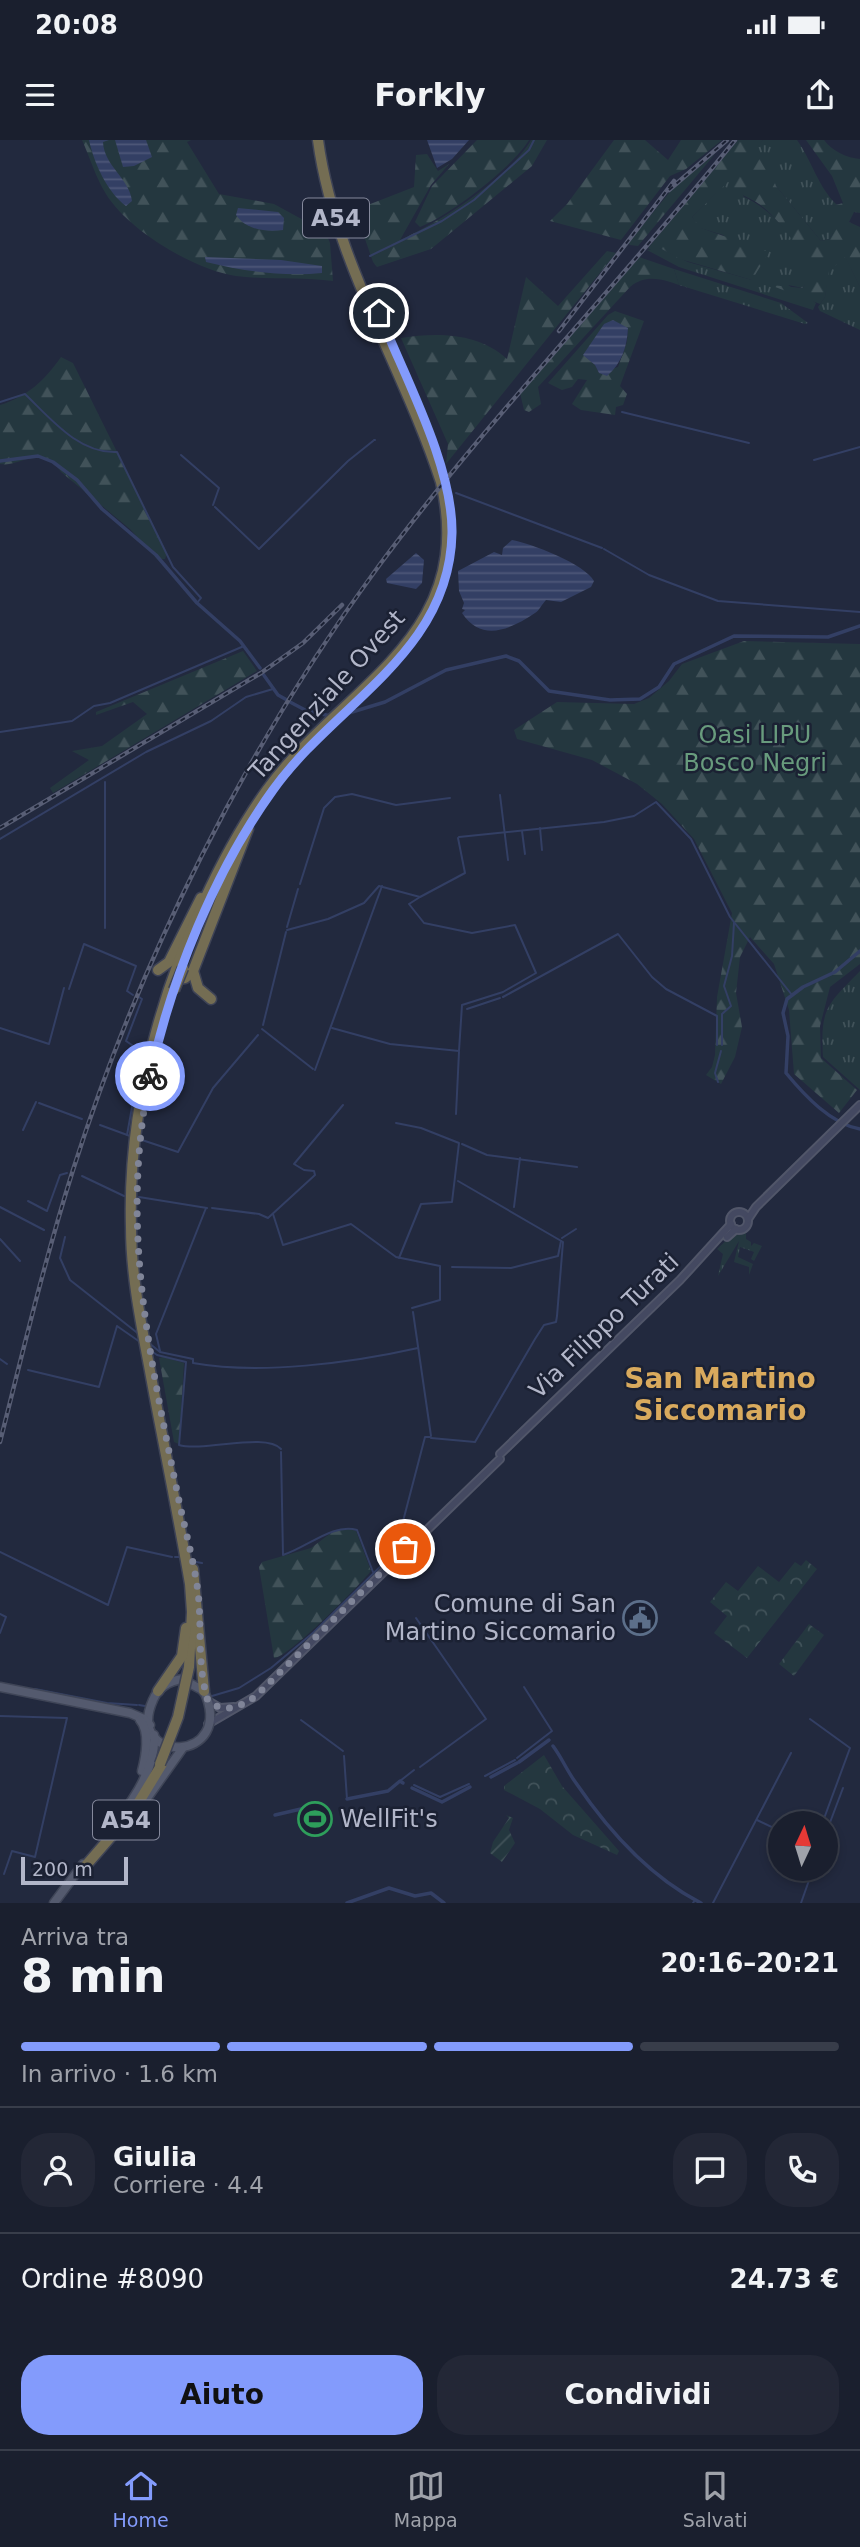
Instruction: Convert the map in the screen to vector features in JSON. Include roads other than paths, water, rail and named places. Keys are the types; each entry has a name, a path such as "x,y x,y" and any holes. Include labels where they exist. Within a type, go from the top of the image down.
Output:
{"highway":[{"name":"Tangenziale Ovest","path":"182,1528 147,1344 131,1230 137,1139 171,990 246,825 285,767 395,666 424,628 442,589 451,546 452,520 445,480 330,199 321,140"},
{"path":"158,970 178,971 211,999"},
{"path":"158,1691 181,1656 186,1636 182,1528"},
{"path":"182,1528 198,1593 206,1696"},
{"name":"A54","path":"81,1869 117,1829 161,1764 178,1717 191,1667 192,1612 182,1528"}],"main road":[{"path":"756,1207 732,1216 734,1226 744,1228 756,1207 860,1105"},
{"path":"743,1213 748,1219"},
{"name":"Via Filippo Turati","path":"208,1724 256,1696 734,1226"},
{"path":"130,1713 146,1710 158,1691 172,1681 182,1679 220,1708 243,1704"},
{"path":"0,1687 130,1713 144,1719 154,1735 167,1747 182,1749"},
{"path":"54,1903 81,1869 138,1813 182,1749 198,1741 208,1724 206,1696"},
{"path":"150,1726 151,1704"},
{"path":"104,1707 141,1720 144,1725 143,1767 122,1814"},
{"path":"81,1869 122,1814 146,1771 154,1735"}],"water":[{"path":"89,140 109,140 103,142 104,151 130,193 132,201 126,206 102,176"},
{"path":"115,140 146,140 152,157 134,166 123,167"},
{"path":"427,140 469,140 452,159 437,168"},
{"path":"238,208 278,212 284,218 283,230 270,231 251,227 236,215"},
{"path":"205,257 281,260 322,266 322,273 278,274 206,262"},
{"path":"613,320 628,328 620,360 607,376 599,373 595,365 583,355 604,324"},
{"path":"512,540 569,561 589,574 594,581 591,587 561,602 546,600 536,612 507,628 478,628 462,613 465,610 462,609 464,603 459,591 458,571 494,552 502,555 503,548"},
{"path":"416,553 424,560 422,583 416,589 387,583 386,579"}],"waterway":[{"path":"370,256 442,221 474,200 529,150 534,140"},
{"path":"0,402 25,394 78,441 103,451 117,452 173,567 201,598 197,603"},
{"path":"622,412 749,443"},
{"path":"215,507 259,549 348,461 373,441"},
{"path":"814,460 860,447"},
{"path":"181,455 219,488 213,505"},
{"path":"0,461 38,456 53,462 77,480 102,509 156,555 197,603 240,641 260,668"},
{"path":"456,493 602,548"},
{"path":"604,549 649,575 718,601 860,612"},
{"path":"339,716 385,702 446,670 506,656 519,661 549,691 610,700 640,699 659,687 674,664 734,636 828,637 860,626"},
{"path":"0,732 72,721 94,706 110,703 244,646"},
{"path":"263,674 278,695 287,700"},
{"path":"0,839 146,752 211,721 246,697 273,689"},
{"path":"290,702 307,711 331,716"},
{"path":"105,782 105,928"},
{"path":"300,884 324,808 335,797 352,794 396,805 450,798"},
{"path":"500,795 508,860"},
{"path":"459,837 604,822 634,816 656,802 691,839 730,917 792,995"},
{"path":"540,828 542,850"},
{"path":"522,831 525,854"},
{"path":"287,930 328,919 364,903 379,886 420,897 465,873 458,838"},
{"path":"315,1070 382,886"},
{"path":"287,927 298,889"},
{"path":"332,1028 390,1044 459,1051 462,1005 503,992 536,973 515,925 472,933 424,923 409,904 420,897"},
{"path":"722,1045 722,1014 731,1006 724,986 732,956 734,923"},
{"path":"263,1025 286,932"},
{"path":"503,997 618,934 652,977 666,989 717,1016 717,1045"},
{"path":"69,989 84,944 136,966 127,991 133,995"},
{"path":"860,951 835,972 803,987 787,999 783,1013 788,1036 786,1073 810,1100 829,1115 860,1129"},
{"path":"0,1028 49,1044 64,988"},
{"path":"127,1135 142,1052 126,1041 142,999 139,997"},
{"path":"467,1009 500,998"},
{"path":"262,1029 313,1069"},
{"path":"139,1139 178,1152 213,1088 258,1035"},
{"path":"718,1082 715,1073 721,1051"},
{"path":"456,1114 459,1052"},
{"path":"23,1130 36,1102"},
{"path":"39,1103 82,1119"},
{"path":"212,1208 259,1214 268,1218 315,1175 314,1171 304,1170 294,1164 343,1105"},
{"path":"396,1123 421,1128 459,1143 452,1202 421,1204 399,1258"},
{"path":"100,1125 130,1136"},
{"path":"462,1144 487,1155 577,1167"},
{"path":"514,1207 520,1158"},
{"path":"28,1201 47,1211 60,1175 67,1173"},
{"path":"82,1176 124,1196"},
{"path":"431,1438 475,1442 544,1325 556,1322 557,1316 563,1242 458,1181"},
{"path":"139,1197 207,1208"},
{"path":"0,1207 44,1230"},
{"path":"160,1351 156,1334 206,1208"},
{"path":"273,1214 283,1245 351,1224 396,1257 440,1266 440,1300 412,1308"},
{"path":"562,1238 576,1229"},
{"path":"65,1237 60,1258 70,1280 140,1335"},
{"path":"0,1239 20,1261"},
{"path":"452,1267 511,1268 558,1256 561,1241"},
{"path":"413,1312 431,1436"},
{"path":"28,1370 99,1387 117,1326 140,1342"},
{"path":"149,1343 160,1352 193,1359 193,1363 247,1368 335,1363 418,1348"},
{"path":"150,1350 157,1355 186,1362 179,1445 262,1442 281,1449"},
{"path":"0,1359 7,1364"},
{"path":"212,1696 239,1688 271,1668 314,1632 395,1552 425,1437 430,1437"},
{"path":"281,1452 283,1555 330,1533 357,1530 373,1572"},
{"path":"0,1552 108,1605 127,1547 172,1557"},
{"path":"196,1562 202,1563"},
{"path":"0,1614 6,1617 0,1633"},
{"path":"416,1618 486,1719 420,1767"},
{"path":"517,1758 552,1731 524,1687"},
{"path":"35,1689 107,1703 137,1705"},
{"path":"139,1705 145,1706"},
{"path":"0,1716 67,1718 35,1857 12,1851 4,1874"},
{"path":"810,1719 850,1748 827,1811"},
{"path":"301,1720 343,1751"},
{"path":"519,1762 549,1740"},
{"path":"553,1746 588,1801 631,1851 664,1880 701,1903"},
{"path":"713,1903 791,1753"},
{"path":"344,1756 347,1799"},
{"path":"485,1776 515,1760"},
{"path":"491,1777 517,1763"},
{"path":"400,1781 414,1770"},
{"path":"347,1799 388,1791 400,1781 403,1783"},
{"path":"414,1785 440,1797 469,1784"},
{"path":"412,1788 442,1802 470,1787"},
{"path":"834,1811 843,1788"},
{"path":"275,1815 318,1805"},
{"path":"757,1820 768,1825"},
{"path":"801,1903 809,1881"},
{"path":"347,1903 389,1888 415,1896 431,1893 444,1903"}],"railway":[{"path":"669,190 727,140"},
{"path":"0,1442 53,1237 100,1091 164,933 242,780 330,635 420,512 735,140"},
{"path":"559,331 674,181"},
{"path":"0,828 261,673 303,643 342,605"}],"place":[{"name":"Comune di San Martino Siccomario","path":"640,1618"},
{"name":"WellFit's","path":"315,1819"}],"district":[{"name":"San Martino Siccomario","path":"720,1394"}],"park label":[{"name":"Oasi LIPU Bosco Negri","path":"755,749"}]}
